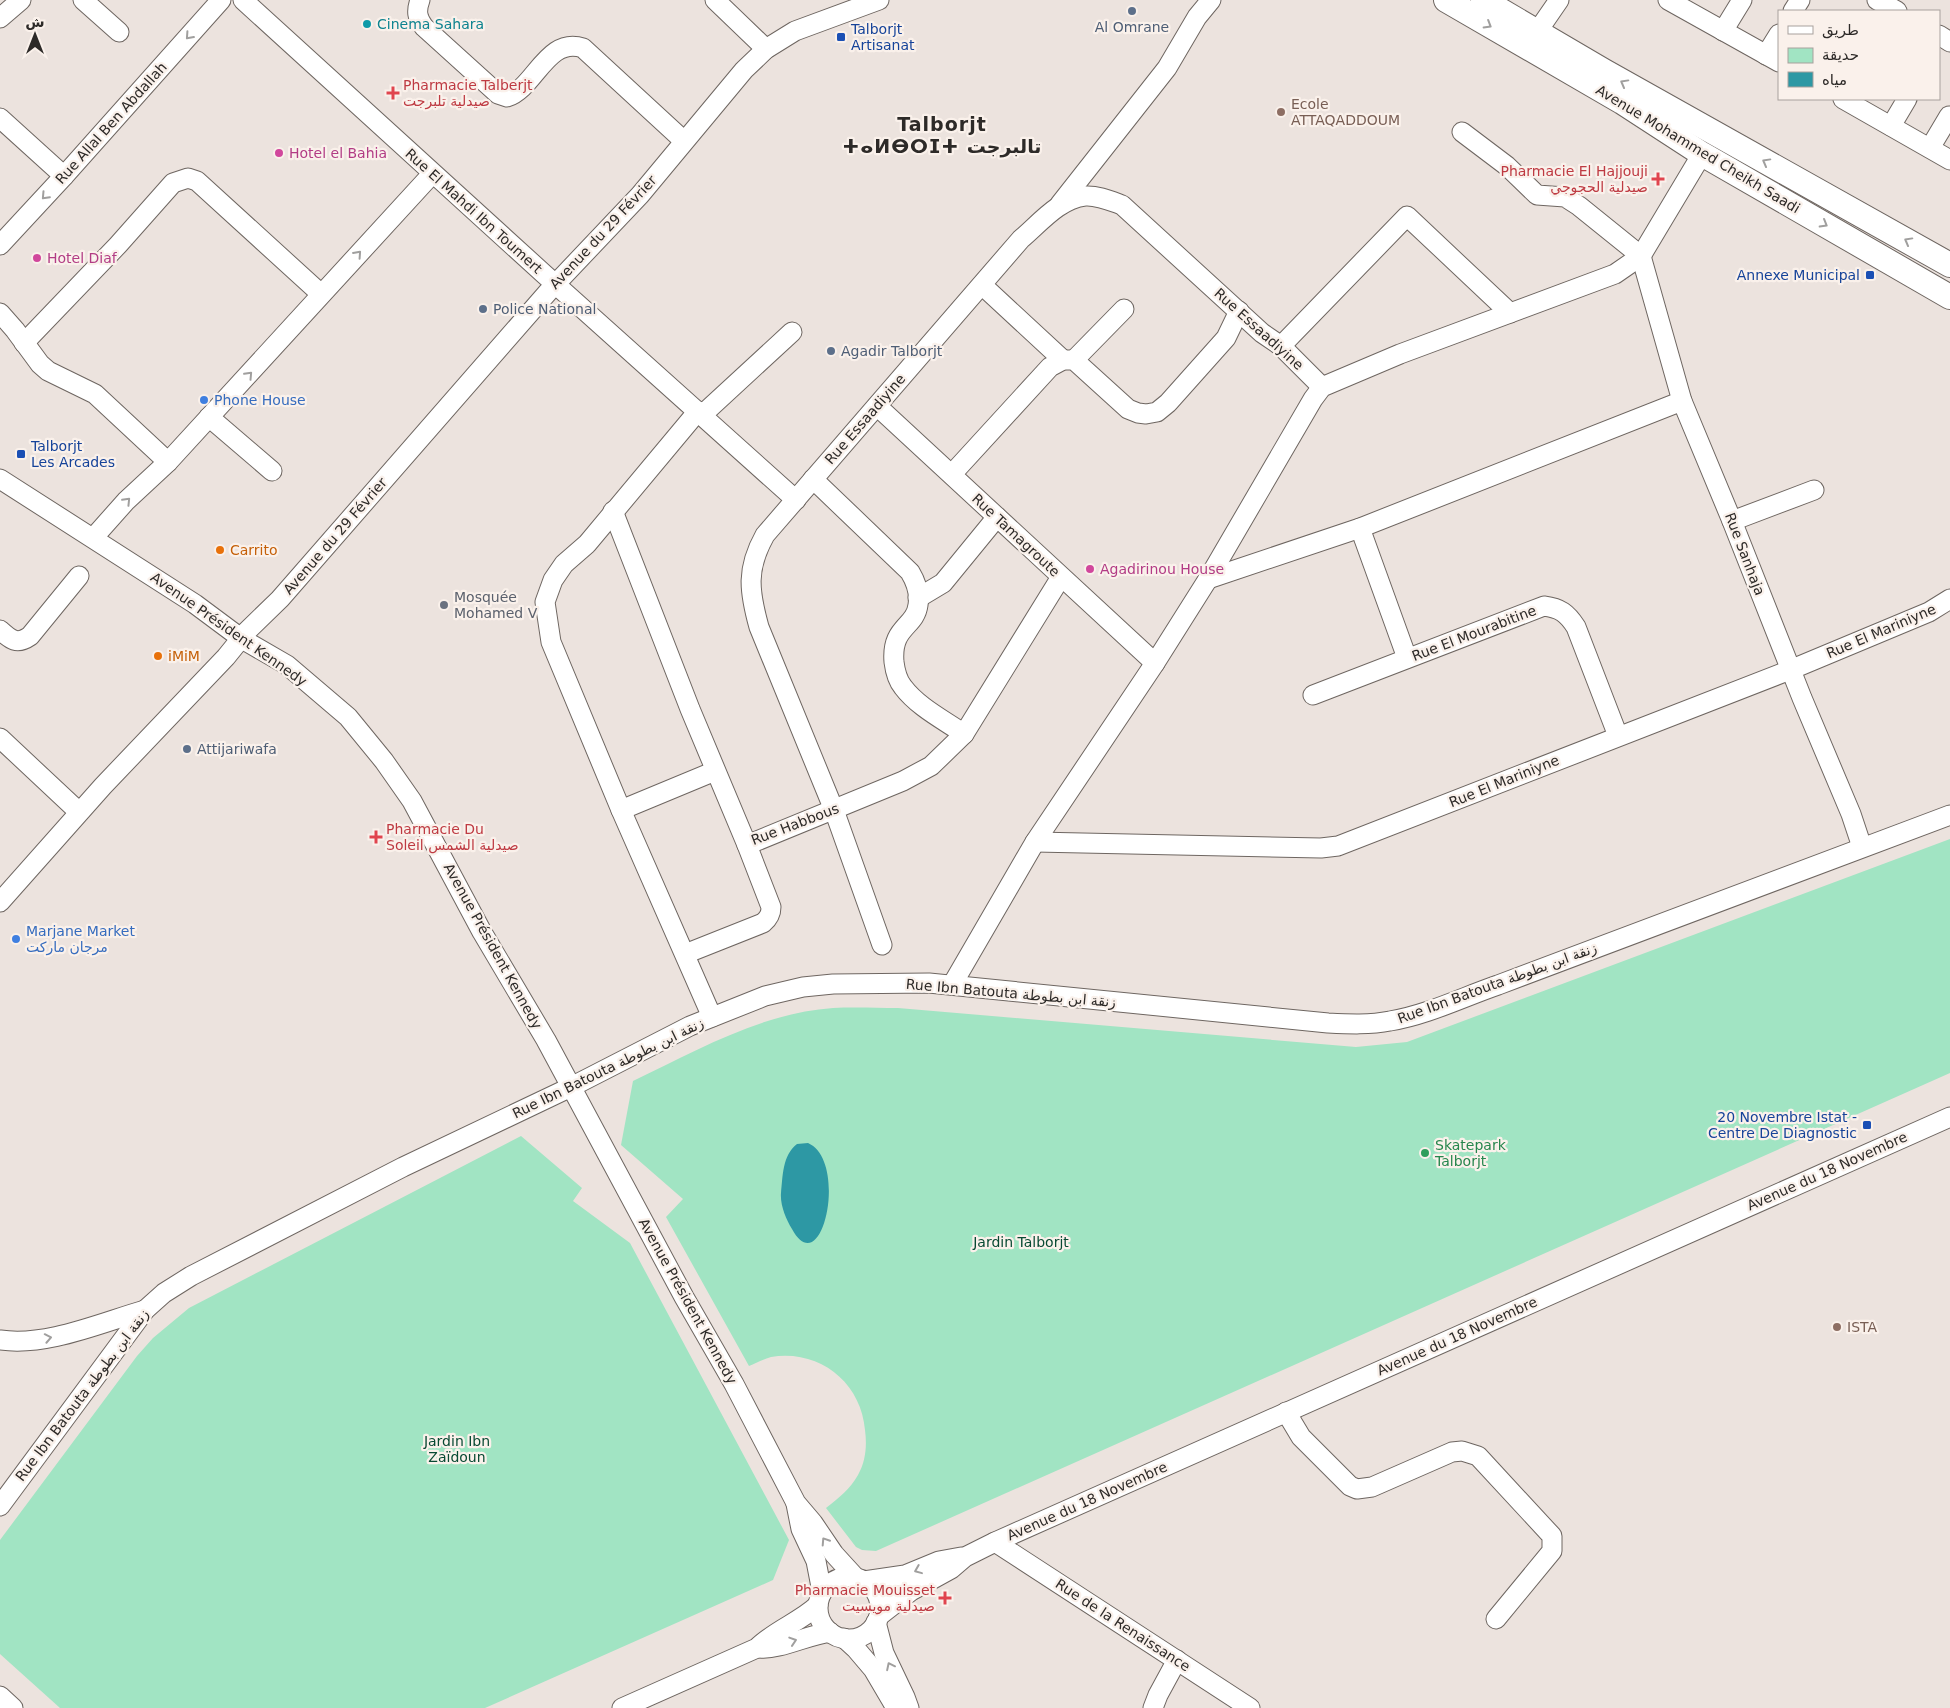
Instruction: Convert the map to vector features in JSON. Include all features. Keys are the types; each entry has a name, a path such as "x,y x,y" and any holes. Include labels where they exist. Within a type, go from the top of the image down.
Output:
{"main road":[{"name":"Avenue Mohammed Cheikh Saadi","path":"1446,0 1622,102 1702,154 1950,297"},
{"name":"Avenue Mohammed Cheikh Saadi","path":"1483,0 1950,265"}],"street":[{"path":"0,18 21,0"},
{"path":"83,0 119,32"},
{"name":"Rue Allal Ben Abdallah","path":"0,245 221,0"},
{"name":"Rue El Mahdi Ibn Toumert","path":"243,0 432,174 796,500"},
{"path":"420,0 417,14 424,27 498,94 507,97 516,92 560,48 578,46 583,48 684,141"},
{"path":"715,0 766,49"},
{"name":"Avenue du 29 Février","path":"79,812 280,599 554,284 640,195 744,70 766,49 795,31 878,0"},
{"path":"1060,204 1167,68 1197,17 1211,0"},
{"path":"1537,32 1559,0"},
{"path":"1723,31 1742,0"},
{"path":"1877,0 1894,10"},
{"path":"1678,3 1772,59 1778,38"},
{"path":"1849,100 1950,160"},
{"path":"1891,126 1906,100"},
{"path":"1930,148 1949,116"},
{"path":"0,118 64,176"},
{"path":"1462,132 1507,166 1537,195 1565,197 1641,256"},
{"path":"952,984 1035,842 1155,663 1208,579 1313,399 1322,388 1400,354 1615,274 1641,256 1702,154"},
{"path":"94,537 126,501 168,462 210,418 432,174"},
{"path":"24,343 118,245 173,183 188,178 197,180 321,294"},
{"name":"Rue Essaadiyine","path":"882,945 834,810 759,627 752,602 750,585 752,564 764,535 1021,239 1060,204 1085,196 1105,199 1122,205 1262,333 1282,346 1322,388"},
{"path":"1282,346 1407,216 1510,313"},
{"name":"Rue Sanhaja","path":"1641,256 1682,400 1790,670 1851,814 1862,847"},
{"path":"982,286 1128,409 1146,414 1157,412 1168,403 1226,338 1240,311"},
{"path":"952,474 1050,367 1068,360 1124,309"},
{"path":"0,313 40,364 48,371 94,394 168,462"},
{"path":"712,1017 621,810 551,642 545,602 553,580 564,564 587,544 700,413 792,332"},
{"path":"1208,579 1360,528 1682,400"},
{"name":"Rue Tamagroute","path":"877,406 1155,663"},
{"path":"210,418 272,471"},
{"name":"Avenue Président Kennedy","path":"0,479 94,537 195,604 242,639 286,665 348,717 384,761 412,801 482,932 571,1086 684,1297 734,1384 796,1503 814,1523 834,1554 859,1579"},
{"path":"813,479 910,572 917,585 918,606 915,614 897,637 893,649 894,668 902,686 912,696 964,734"},
{"path":"1732,521 1814,490"},
{"name":"Rue Habbous","path":"613,512 715,771 747,845 834,810 922,772 931,766 964,734 1061,577"},
{"path":"918,598 943,583 997,517"},
{"path":"1360,528 1407,658"},
{"path":"0,630 15,641 23,640 30,636 79,576"},
{"name":"Rue El Mariniyne","path":"1035,842 1321,848 1338,846 1790,670 1922,615 1950,599"},
{"name":"Rue El Mourabitine","path":"1313,695 1544,606 1562,610 1569,616 1576,627 1618,736"},
{"path":"0,738 79,812 0,902"},
{"path":"621,810 715,771"},
{"name":"Rue Ibn Batouta زنقة ابن بطوطة","path":"0,1506 144,1310 164,1293 191,1276 403,1167 690,1026 765,996 804,987 833,984 952,984 1328,1023 1361,1025 1392,1021 1424,1012 1498,985 1950,815"},
{"path":"685,954 763,923 771,913 771,907 747,845"},
{"name":"Avenue du 18 Novembre","path":"878,1619 911,1591 951,1569 965,1557 995,1542 1950,1117"},
{"path":"0,1340 17,1342 50,1339 144,1310"},
{"path":"1286,1412 1301,1437 1350,1486 1358,1489 1372,1487 1452,1452 1462,1451 1478,1456 1552,1536 1552,1551 1496,1619"},
{"name":"Avenue Président Kennedy","path":"796,1503 801,1529 816,1561 820,1598"},
{"name":"Rue de la Renaissance","path":"995,1542 1177,1660 1233,1702 1250,1708"},
{"name":"Avenue du 18 Novembre","path":"859,1579 905,1575 939,1561 965,1557"},
{"path":"622,1708 756,1648 803,1617 820,1598 828,1585 846,1577 859,1579 874,1590 880,1603 878,1619 884,1653 905,1697 908,1708"},
{"path":"820,1598 819,1615 823,1625 866,1661 896,1708"},
{"path":"756,1648 772,1648 814,1634 857,1638 869,1632 878,1619"},
{"path":"1153,1708 1177,1660"},
{"path":"0,1696 13,1708"}],"green space":[{"name":"Jardin Talborjt","path":"1950,839 1950,1073 876,1551 862,1550 856,1547 826,1508 851,1485 861,1470 864,1459 866,1447 865,1430 862,1413 855,1397 834,1372 821,1364 805,1358 789,1356 771,1357 749,1366 666,1217 683,1199 621,1145 633,1081 730,1035 780,1017 806,1011 833,1008 898,1008 1356,1047 1407,1042"},
{"name":"Jardin Ibn Zaïdoun","path":"521,1136 582,1188 573,1201 630,1243 789,1540 773,1580 485,1708 60,1708 0,1654 0,1540 137,1356 153,1338 189,1308"}],"water":[{"path":"808,1143 820,1154 827,1172 829,1193 827,1213 821,1231 813,1241 803,1242 788,1221 782,1207 781,1193 784,1167 788,1154 797,1144"}],"place":[{"name":"Al Omrane","path":"1132,11"},
{"name":"Cinema Sahara","path":"367,24"},
{"name":"Talborjt Artisanat","path":"841,37"},
{"name":"Pharmacie Talberjt صيدلية تلبرجت","path":"393,93"},
{"name":"Ecole ATTAQADDOUM","path":"1281,112"},
{"name":"Hotel el Bahia","path":"279,153"},
{"name":"Pharmacie El Hajjouji صيدلية الحجوجي","path":"1658,179"},
{"name":"Hotel Diaf","path":"37,258"},
{"name":"Annexe Municipal","path":"1870,275"},
{"name":"Police National","path":"483,309"},
{"name":"Agadir Talborjt","path":"831,351"},
{"name":"Phone House","path":"204,400"},
{"name":"Talborjt Les Arcades","path":"21,454"},
{"name":"Carrito","path":"220,550"},
{"name":"Agadirinou House","path":"1090,569"},
{"name":"Mosquée Mohamed V","path":"444,605"},
{"name":"iMiM","path":"158,656"},
{"name":"Attijariwafa","path":"187,749"},
{"name":"Pharmacie Du Soleil صيدلية الشمس","path":"376,837"},
{"name":"Marjane Market مرجان ماركت","path":"16,939"},
{"name":"20 Novembre Istat - Centre De Diagnostic","path":"1867,1125"},
{"name":"Skatepark Talborjt","path":"1425,1153"},
{"name":"ISTA","path":"1837,1327"},
{"name":"Pharmacie Mouisset صيدلية مويسيت","path":"945,1598"}],"district":[{"name":"Talborjt ⵜⴰⵍⴱⵔⵊⵜ تالبرجت","path":"942,135"}]}
